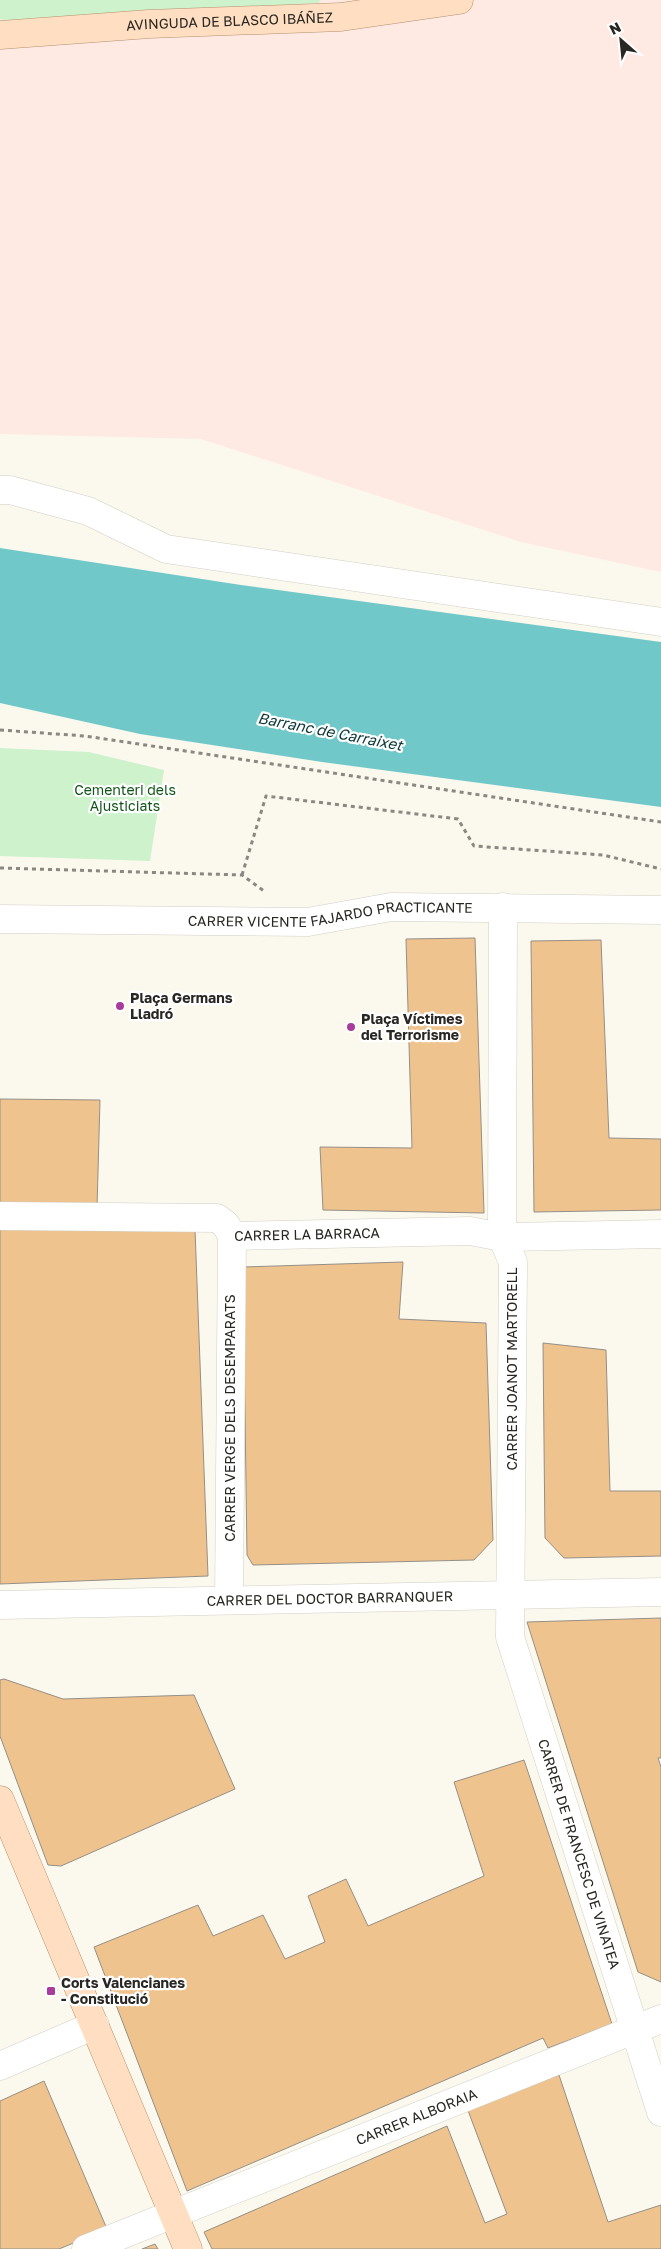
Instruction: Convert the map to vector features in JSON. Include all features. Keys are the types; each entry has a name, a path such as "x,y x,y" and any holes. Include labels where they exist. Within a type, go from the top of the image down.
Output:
{"main road":[{"name":"AVINGUDA DE BLASCO IBÁÑEZ","path":"0,34 459,0"},
{"path":"0,1800 188,2249"}],"street":[{"path":"0,490 10,490 88,512 166,549 661,622"},
{"name":"CARRER VICENTE FAJARDO PRACTICANTE","path":"0,919 308,922 391,906 661,910"},
{"name":"CARRER JOANOT MARTORELL","path":"503,907 502,1238 513,1262 510,1594"},
{"name":"CARRER LA BARRACA","path":"0,1216 216,1218 226,1225 232,1236 470,1231 502,1238 661,1234"},
{"name":"CARRER VERGE DELS DESEMPARATS","path":"229,1600 232,1236"},
{"name":"CARRER DEL DOCTOR BARRANQUER","path":"0,1605 661,1592"},
{"name":"CARRER DE FRANCESC DE VINATEA","path":"510,1594 510,1637 661,2112"},
{"name":"CARRER ALBORAIA","path":"86,2249 661,2019"},
{"path":"0,2066 95,2024"}],"path":[{"path":"0,730 85,736 661,822"},
{"path":"242,875 266,796 458,819 474,846 603,855 661,869"},
{"path":"0,868 242,875 308,922"}],"shaded area":[{"path":"0,0 661,0 661,572 521,542 201,439 0,434"}],"green space":[{"path":"0,0 321,0 318,3 11,21 0,19"},
{"name":"Cementeri dels Ajusticiats","path":"0,748 89,752 164,770 150,861 0,856"}],"water":[{"name":"Barranc de Carraixet","path":"0,548 241,585 661,642 661,807 322,762 140,734 0,703"}],"building":[{"path":"475,938 484,1213 323,1210 320,1147 412,1148 406,939"},
{"path":"601,940 609,1138 661,1139 661,1210 534,1212 531,941"},
{"path":"0,1099 100,1100 97,1208 0,1204"},
{"path":"0,1228 195,1229 208,1576 0,1584"},
{"path":"403,1262 399,1319 486,1323 493,1540 474,1560 253,1565 247,1555 243,1267"},
{"path":"543,1343 606,1350 610,1491 661,1491 661,1556 564,1558 545,1538"},
{"path":"661,1618 661,1758 658,1758 661,1767 661,1982 638,1972 527,1622"},
{"path":"4,1679 63,1699 194,1695 235,1789 61,1866 48,1865 0,1736 0,1680"},
{"path":"524,1760 612,2024 548,2048 543,2038 187,2191 94,1947 198,1905 213,1936 263,1915 285,1959 325,1942 308,1896 346,1879 368,1926 484,1876 454,1782"},
{"path":"559,2075 608,2222 661,2205 661,2249 212,2249 204,2232 447,2126 485,2223 507,2214 467,2108"},
{"path":"44,2081 107,2229 59,2249 0,2249 0,2101"},
{"path":"155,2244 158,2249 142,2249"}],"place":[{"name":"Plaça Germans Lladró","path":"120,1006"},
{"name":"Plaça Víctimes del Terrorisme","path":"351,1027"},
{"name":"Corts Valencianes - Constitució","path":"51,1991"}]}
